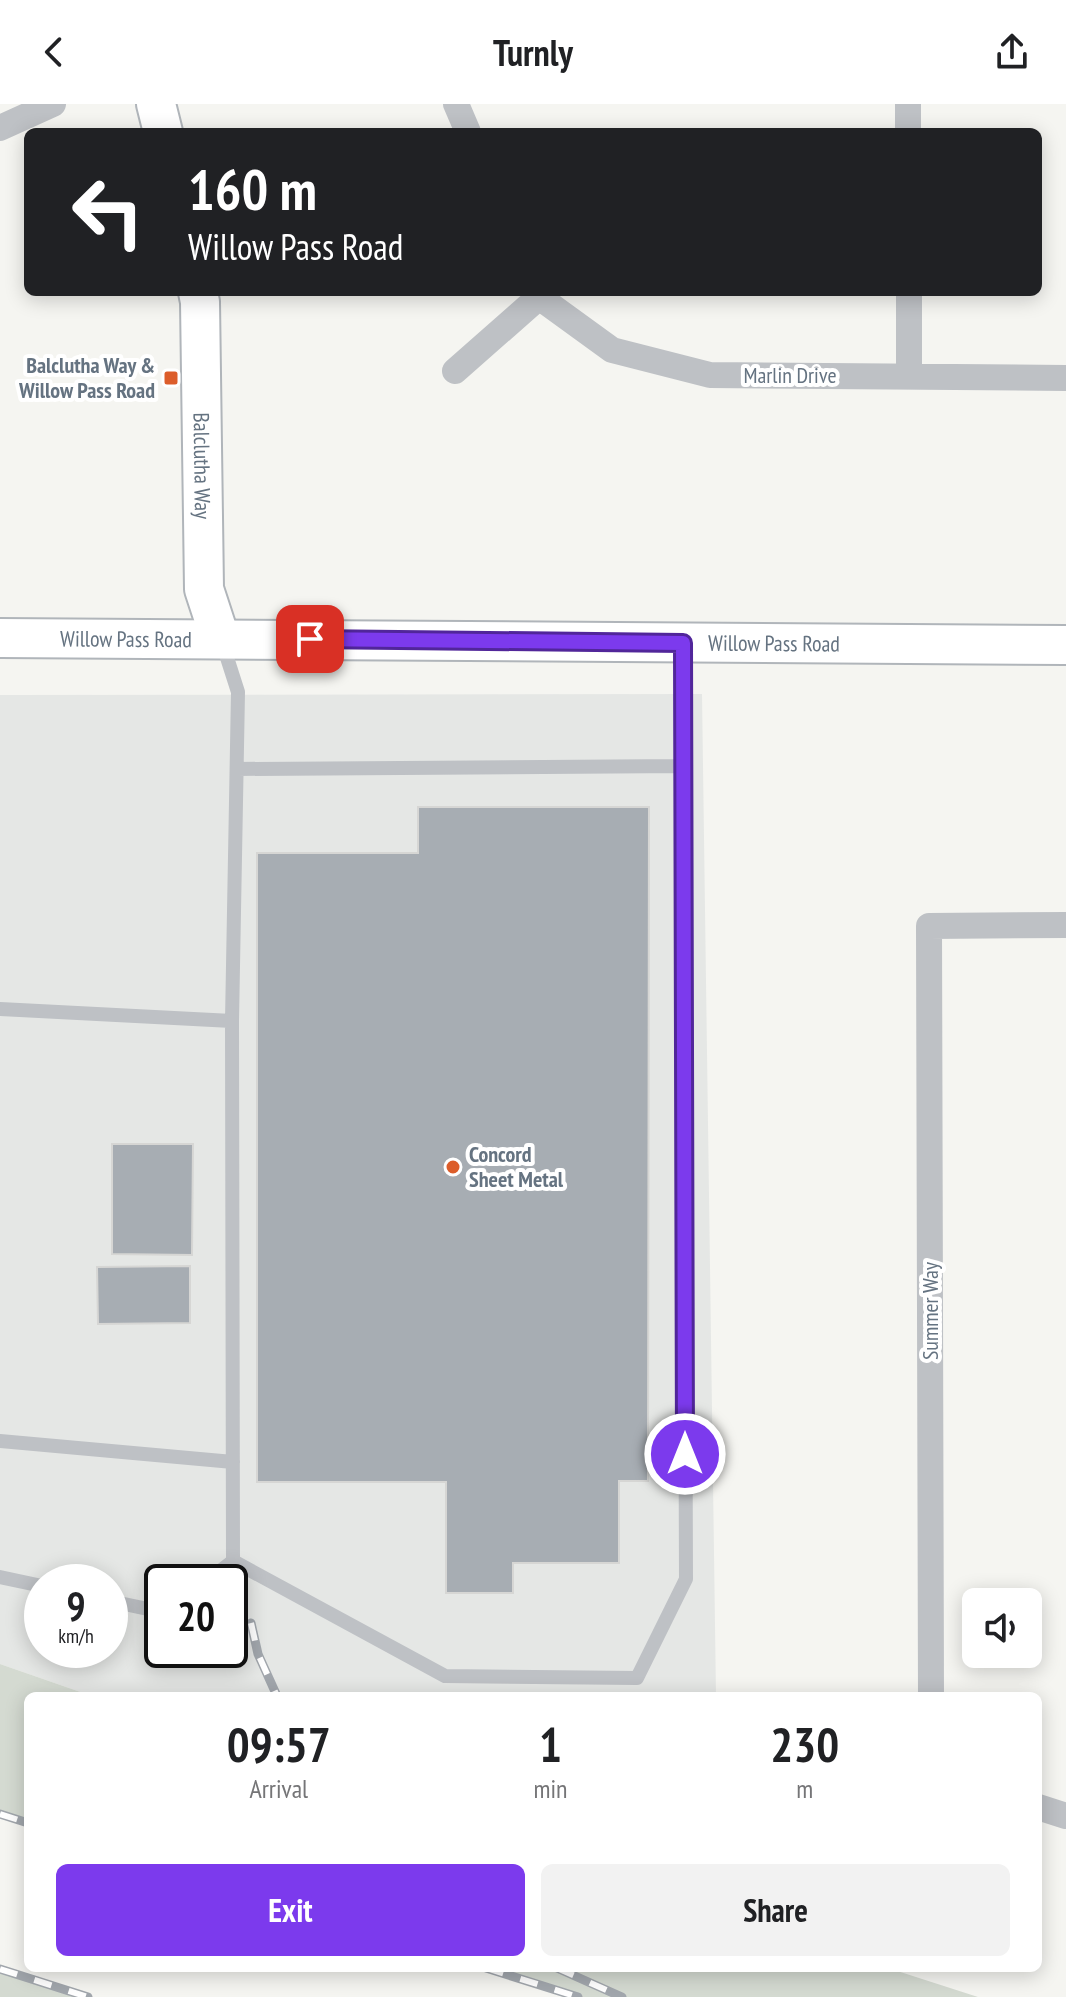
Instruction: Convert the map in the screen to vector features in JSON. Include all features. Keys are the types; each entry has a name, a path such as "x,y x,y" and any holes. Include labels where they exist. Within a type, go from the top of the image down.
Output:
{"main road":[{"path":"156,104 162,128"},
{"name":"Balclutha Way","path":"199,296 204,589 220,638"},
{"name":"Willow Pass Road","path":"0,638 1066,645"}],"street":[{"path":"0,128 53,104"},
{"path":"456,104 466,128"},
{"path":"908,104 908,128"},
{"path":"455,371 537,296"},
{"name":"Marlin Drive","path":"539,296 612,350 710,375 1066,378"},
{"path":"909,296 909,376"},
{"name":"Summer Way","path":"931,1692 929,926 1066,925"},
{"path":"1042,1808 1066,1816"}],"lane":[{"path":"220,638 238,692 232,1021 233,1561"},
{"path":"233,1561 445,1676 637,1678 686,1579 683,643"},
{"path":"237,769 683,766"},
{"path":"0,1009 232,1021"},
{"path":"0,1441 233,1462"},
{"path":"229,1564 233,1561"},
{"path":"0,1577 24,1582"}],"shaded area":[{"path":"702,694 716,1692 80,1692 0,1664 0,695"},
{"path":"0,1664 80,1692 24,1692 24,1819 0,1811"},
{"path":"0,1969 89,1997 0,1997"},
{"path":"501,1972 900,1972 978,1997 579,1997"}],"building":[{"name":"Concord Sheet Metal","path":"418,807 649,807 648,1481 619,1481 619,1563 513,1563 513,1593 446,1593 446,1482 257,1482 257,853 418,853"},
{"path":"112,1144 193,1144 192,1255 112,1254"},
{"path":"190,1266 190,1323 98,1324 97,1267"}],"railway":[{"path":"251,1623 258,1654 275,1692"},
{"path":"0,1814 24,1822"},
{"path":"0,1969 88,1997"},
{"path":"499,1972 578,1997"},
{"path":"566,1972 622,1997"}],"place":[{"name":"Balclutha Way & Willow Pass Road","path":"171,378"},
{"name":"Concord Sheet Metal","path":"453,1167"}],"route":[{"path":"310,639 683,643 685,1454"}]}
